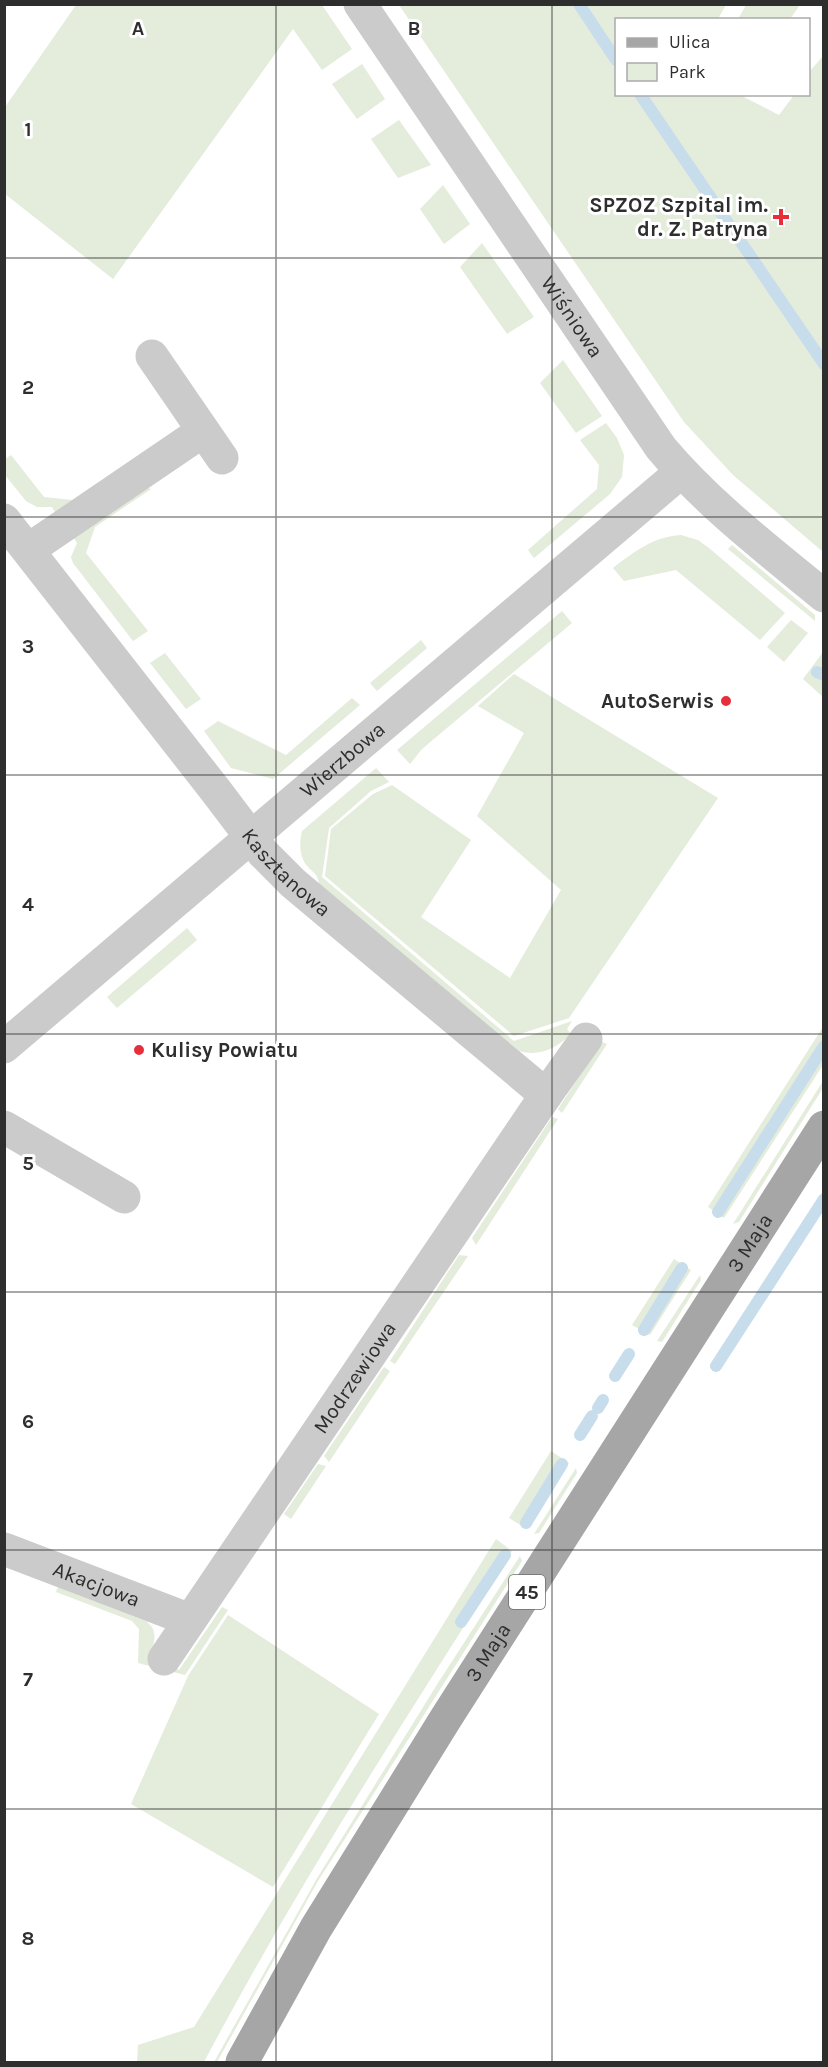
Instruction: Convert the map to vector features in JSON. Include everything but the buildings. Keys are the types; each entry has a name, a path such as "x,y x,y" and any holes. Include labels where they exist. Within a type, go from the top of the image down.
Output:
{"main road":[{"name":"3 Maja","path":"242,2062 316,1928 434,1738 824,1127"}],"street":[{"name":"Wiśniowa","path":"360,4 661,448 681,472 709,499 824,596"},
{"path":"152,356 222,458"},
{"path":"28,550 203,431"},
{"name":"Wierzbowa","path":"4,1047 681,472"},
{"name":"Kasztanowa","path":"4,520 274,866 546,1095"},
{"path":"546,1095 586,1039"},
{"name":"Modrzewiowa","path":"164,1659 546,1095"},
{"path":"4,1127 124,1197"},
{"name":"Akacjowa","path":"4,1550 190,1620"}],"green space":[{"path":"746,4 800,5 791,18 739,18"},
{"path":"76,5 322,5 352,49 322,70 293,29 113,279 5,194 5,107"},
{"path":"399,5 726,5 719,18 615,18 615,96 742,96 779,115 793,96 810,96 810,71 823,56 823,552 733,475 684,422"},
{"path":"362,64 385,99 357,119 332,84"},
{"path":"399,120 431,165 398,178 371,139"},
{"path":"443,185 470,224 444,244 420,209"},
{"path":"482,243 534,317 507,334 460,267"},
{"path":"563,360 602,416 576,433 540,383"},
{"path":"606,423 617,438 624,455 622,477 610,494 534,558 528,550 597,489 599,465 580,440"},
{"path":"11,455 44,497 73,500 56,514 52,507 37,507 26,501 5,475 4,460"},
{"path":"143,486 151,489 95,527 86,553 148,631 133,641 73,563 71,557 77,543 72,535"},
{"path":"681,535 698,540 709,548 785,613 760,640 676,570 624,581 613,568 653,542"},
{"path":"732,545 815,615 815,621 728,549"},
{"path":"562,611 572,623 422,749 410,764 397,750"},
{"path":"791,620 808,633 784,662 767,647"},
{"path":"421,640 427,648 377,691 370,683"},
{"path":"823,652 823,697 803,679"},
{"path":"165,653 201,699 186,709 150,663"},
{"path":"514,674 718,798 569,1018 514,1036 325,876 331,829 373,794 392,785 471,840 421,917 510,978 561,890 477,816 524,733 478,706"},
{"path":"352,698 360,705 273,779 231,768 204,731 218,721 286,755"},
{"path":"376,768 389,782 371,791 329,828 322,877 514,1041 572,1021 567,1029 571,1034 560,1043 541,1052 519,1051 319,884 317,877 302,855 300,846 302,831"},
{"path":"187,928 197,940 117,1008 107,997"},
{"path":"823,1027 823,1065 724,1218 708,1207"},
{"path":"602,1042 607,1044 562,1113 558,1109"},
{"path":"823,1081 823,1088 739,1222 733,1224"},
{"path":"552,1117 558,1119 476,1245 472,1238"},
{"path":"459,1255 468,1256 395,1364 390,1361"},
{"path":"674,1259 691,1270 650,1335 632,1325"},
{"path":"700,1275 701,1280 662,1342 657,1341"},
{"path":"384,1367 390,1371 329,1462 324,1456"},
{"path":"551,1451 569,1463 527,1529 509,1518"},
{"path":"318,1464 326,1466 291,1519 284,1514"},
{"path":"576,1468 577,1473 539,1533 534,1534"},
{"path":"496,1539 512,1551 314,1867 204,2062 137,2062 138,2045 194,2027"},
{"path":"520,1556 522,1561 318,1881 217,2062 214,2062 316,1880"},
{"path":"58,1587 146,1621 154,1632 151,1653 179,1670 222,1607 228,1610 185,1675 138,1663 139,1629 132,1621 56,1592"},
{"path":"228,1615 379,1714 273,1887 131,1804 188,1676"}],"waterway":[{"path":"579,4 615,58"},
{"path":"641,96 824,364"},
{"path":"817,672 824,675"},
{"path":"718,1212 824,1046"},
{"path":"716,1366 824,1199"},
{"path":"644,1330 682,1268"},
{"path":"615,1376 629,1354"},
{"path":"598,1408 603,1400"},
{"path":"580,1435 592,1416"},
{"path":"526,1523 562,1464"},
{"path":"461,1622 505,1555"}],"place":[{"name":"SPZOZ Szpital im. dr. Z. Patryna","path":"781,217"},
{"name":"AutoSerwis","path":"726,701"},
{"name":"Kulisy Powiatu","path":"139,1050"}]}
